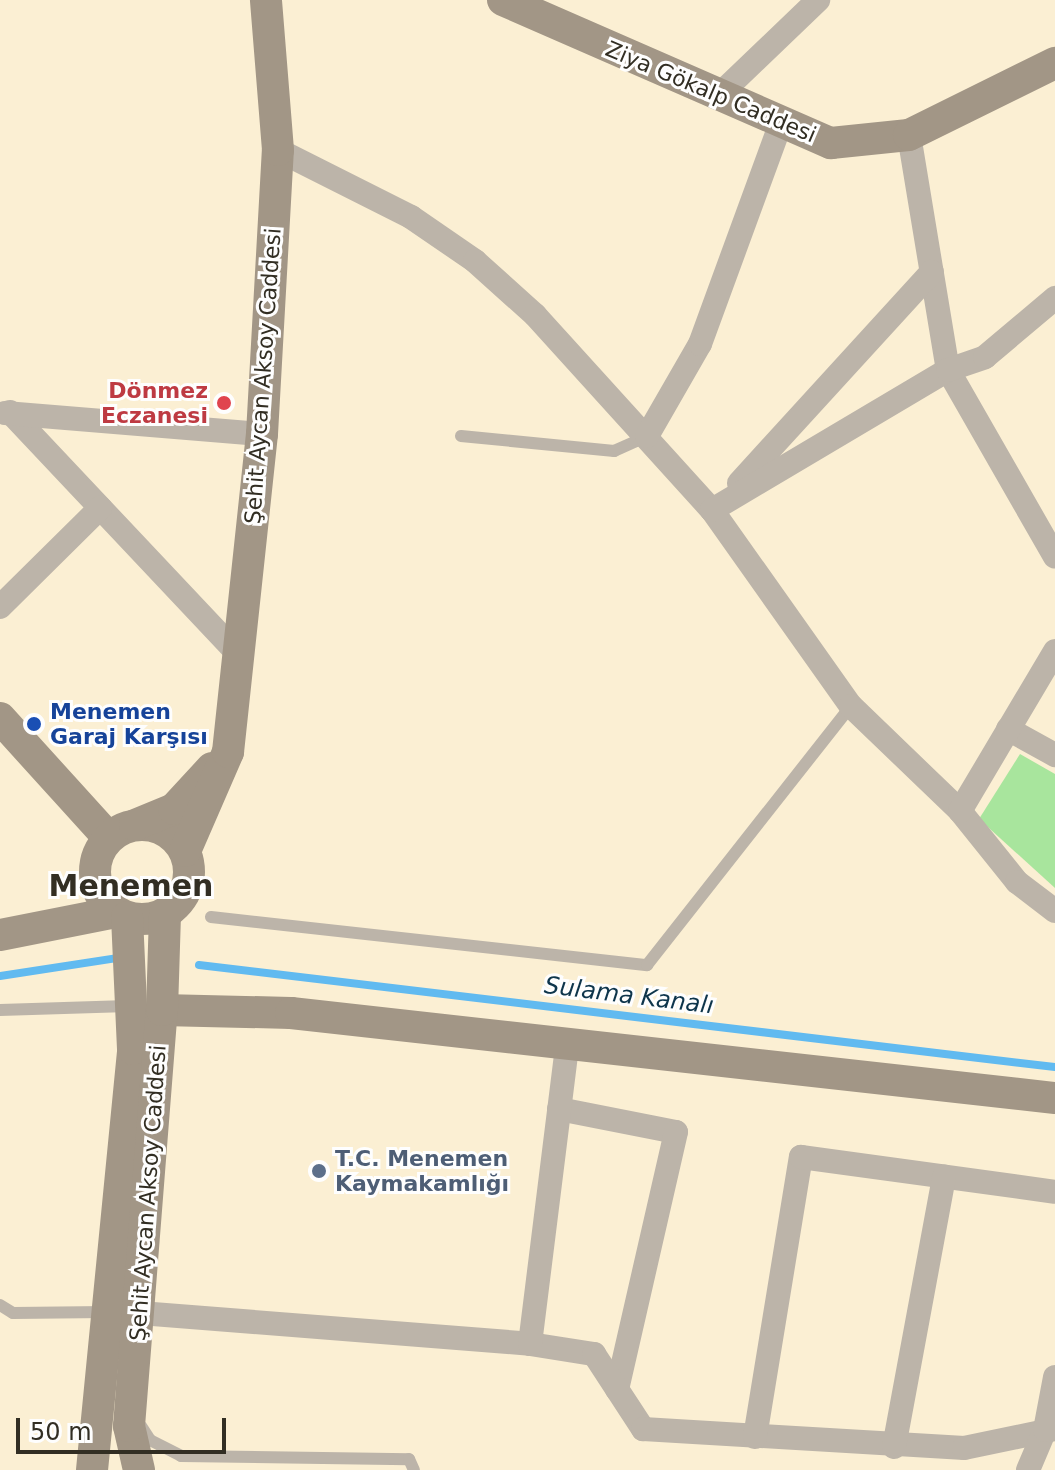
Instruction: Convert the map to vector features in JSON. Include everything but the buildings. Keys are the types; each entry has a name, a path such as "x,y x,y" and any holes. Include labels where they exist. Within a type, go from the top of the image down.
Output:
{"street":[{"name":"Şehit Aycan Aksoy Caddesi","path":"185,851 228,752 262,434 278,150 266,0"},
{"name":"Ziya Gökalp Caddesi","path":"503,0 831,143 909,135 1055,63"},
{"path":"718,96 818,0"},
{"path":"647,436 700,344 781,123"},
{"path":"909,135 948,370 1055,557"},
{"path":"278,150 411,217 475,261 535,315 647,436 717,505 851,706 960,811 1017,882 1055,911"},
{"path":"717,505 932,272"},
{"path":"717,505 948,370 985,357 1055,298"},
{"path":"5,413 262,434"},
{"path":"5,413 240,656"},
{"path":"0,607 100,508"},
{"path":"960,811 1055,651"},
{"path":"0,718 121,832 163,829 185,851 189,864 185,893 165,914 121,914 0,935"},
{"path":"1008,729 1055,755"},
{"path":"121,914 105,902 95,877 96,862 121,832 174,809 228,752"},
{"name":"Şehit Aycan Aksoy Caddesi","path":"121,914 147,1008"},
{"name":"Şehit Aycan Aksoy Caddesi","path":"92,1470 125,1312 147,1008 165,914"},
{"path":"147,1008 291,1013 568,1040 1055,1098"},
{"path":"530,1344 568,1040"},
{"path":"559,1109 676,1132 617,1389"},
{"path":"755,1437 801,1157 1055,1192"},
{"path":"894,1447 944,1177"},
{"name":"Şehit Aycan Aksoy Caddesi","path":"125,1312 131,1401 129,1426 139,1470"},
{"path":"125,1312 530,1344 594,1354 643,1429 894,1447 964,1448 1050,1429"},
{"path":"1028,1470 1050,1429 1055,1377"}],"lane":[{"path":"461,436 614,451 647,436"},
{"path":"211,917 647,965 851,706"},
{"path":"0,1010 147,1008"},
{"path":"0,1305 13,1313 125,1312"},
{"path":"131,1401 150,1440 181,1456 409,1459 414,1470"}],"green space":[{"path":"1020,754 1055,774 1055,888 979,819"}],"waterway":[{"path":"0,976 117,958"},
{"name":"Sulama Kanalı","path":"199,965 1055,1067"}],"place":[{"name":"Dönmez Eczanesi","path":"224,403"},
{"name":"Menemen Garaj Karşısı","path":"34,724"},
{"name":"T.C. Menemen Kaymakamlığı","path":"319,1171"}],"district":[{"name":"Menemen","path":"131,886"}]}
